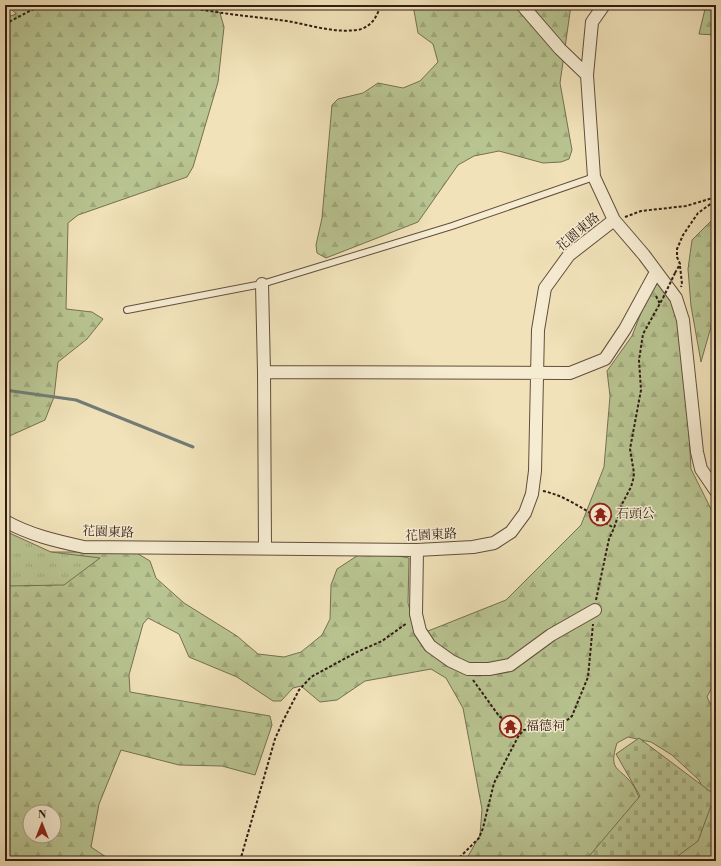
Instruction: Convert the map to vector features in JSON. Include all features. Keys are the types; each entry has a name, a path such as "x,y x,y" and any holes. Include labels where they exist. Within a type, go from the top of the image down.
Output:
{"street":[{"path":"522,5 560,49 587,75"},
{"path":"604,5 592,22 587,75 594,177 614,220 644,255 676,298 683,320 697,452 701,469 716,491"},
{"name":"花園東路","path":"5,521 18,529 50,540 84,547 417,550 473,547 494,543 511,532 525,513 532,489 535,471 538,330 545,288 569,255 614,220"},
{"path":"264,372 570,373 605,359 625,329 656,272"},
{"path":"262,284 265,548"},
{"path":"417,550 416,614 420,631 430,646 451,661 468,669 489,669 510,665 551,635 595,610"}],"lane":[{"path":"127,310 262,284 452,226 594,177"}],"path":[{"path":"5,24 41,5"},
{"path":"181,5 203,11 288,21 329,29 357,30 365,27 375,20 379,12 380,5"},
{"path":"614,220 641,211 686,206 716,198"},
{"path":"676,298 682,284 677,250 683,235 698,213 716,198"},
{"path":"456,861 479,838 483,828 494,783 520,734 524,730 545,727 560,723 570,718 588,677 595,610 607,545 622,504 633,480 634,473 630,449 641,390 639,360 643,334 680,264"},
{"path":"532,489 554,493 614,528"},
{"path":"240,861 275,740 299,690 311,677 357,652 382,641 405,626 416,614"},
{"path":"468,669 470,677 490,706 520,734"}],"green space":[{"path":"8,5 210,5 220,13 224,27 218,82 193,167 187,177 78,215 68,223 66,309 92,312 103,319 87,339 58,362 54,397 45,420 5,438 5,18 16,14"},
{"path":"413,5 571,5 560,83 572,150 569,159 561,162 543,163 499,151 474,156 458,165 418,222 326,258 317,253 316,245 322,218 332,105 338,99 363,93 378,83 403,88 420,81 438,62 433,44 418,33"},
{"path":"706,5 716,5 716,35 699,34"},
{"path":"716,216 716,309 701,362 691,306 688,269 692,240"},
{"path":"659,282 667,284 684,345 691,469 715,517 716,684 711,689 707,697 711,705 716,707 716,861 662,861 708,801 699,780 672,755 651,742 628,737 617,743 614,764 616,768 633,785 643,808 615,861 463,861 467,858 480,835 482,809 463,708 446,678 431,669 365,681 337,700 320,702 301,686 293,688 281,701 273,701 237,677 189,657 179,634 148,618 143,624 129,675 130,692 270,716 272,725 255,775 222,766 179,765 121,750 99,804 91,847 106,857 119,861 5,861 5,578 51,552 135,552 150,561 156,578 184,603 237,636 258,654 284,657 301,652 322,635 330,619 331,585 337,569 366,550 409,558 408,603 415,628 423,633 506,600 581,525 604,467 610,396 607,371 632,336 648,295"},
{"path":"5,531 51,552 100,558 64,585 5,587"},
{"path":"639,738 715,795 698,841 671,861 585,861 640,796 616,754"}],"waterway":[{"path":"5,390 76,400 193,447"}],"place":[{"name":"石頭公","path":"600,514"},
{"name":"福德祠","path":"511,726"}]}
